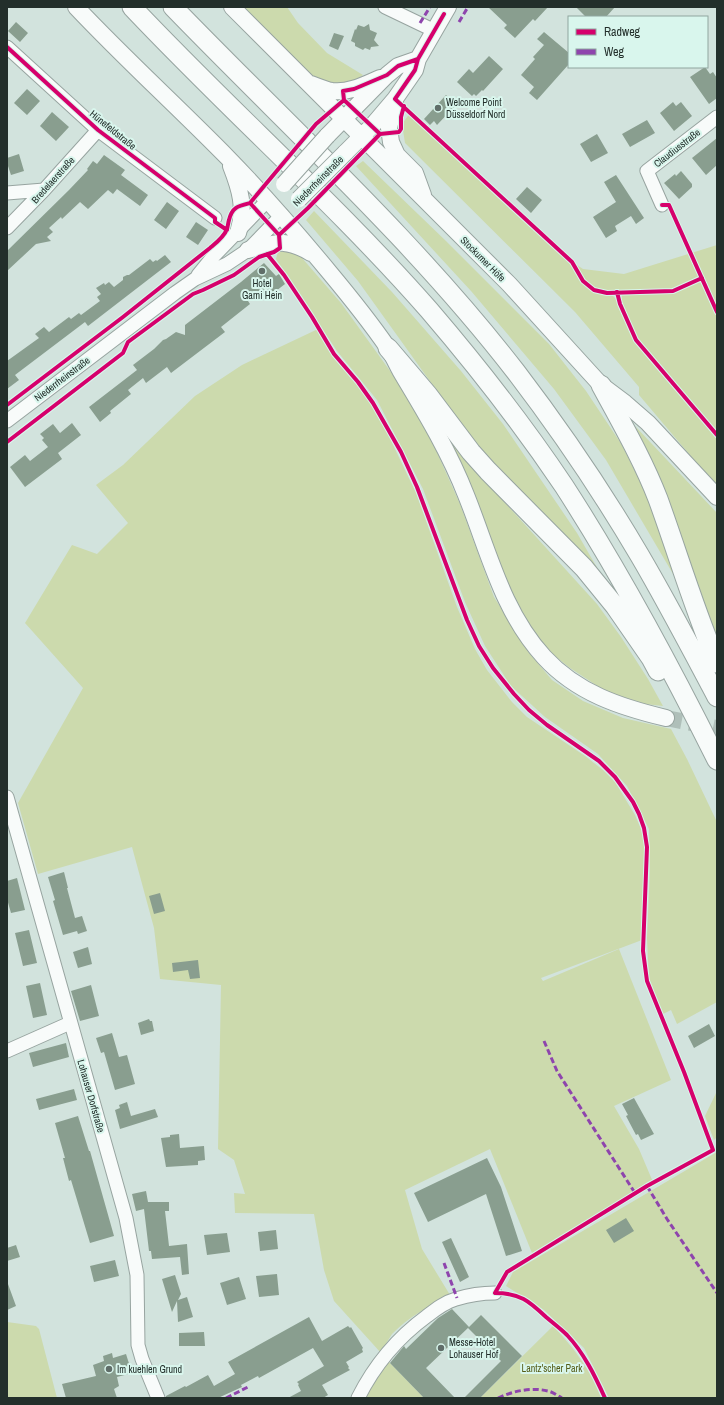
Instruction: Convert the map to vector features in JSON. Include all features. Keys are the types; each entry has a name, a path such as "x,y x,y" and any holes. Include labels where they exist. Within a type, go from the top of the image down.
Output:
{"highway":[{"path":"132,7 384,261 429,310 526,431 601,546 633,600 678,682 717,760"},
{"path":"173,7 343,178 422,261 461,304 516,372 553,422 640,556 717,697"},
{"path":"388,348 428,395 471,452 584,568 615,606 651,658 676,706 702,748 717,768"},
{"path":"601,385 631,440 658,498 703,630 717,663"}],"main road":[{"path":"76,7 282,215 352,299 388,348 424,408 448,455 466,495 502,592 514,616 528,638 546,659 586,690 609,702 631,710 666,718"},
{"name":"Stockumer Höfe","path":"232,7 424,201 509,284 601,385 648,423 717,497"},
{"name":"Niederrheinstraße","path":"282,215 361,137 395,99 415,70 418,59 448,7"},
{"name":"Niederrheinstraße","path":"268,200 386,75 398,66 418,59"},
{"path":"307,83 330,91 344,91 354,89 386,75"},
{"path":"395,99 389,128 391,142 397,155 415,173 424,201"},
{"path":"228,159 236,179 242,205 242,221 238,233"},
{"path":"248,250 269,244 284,242 299,246 316,256"}],"street":[{"path":"385,7 435,31"},
{"name":"Hünefeldstraße","path":"7,47 98,130 215,218"},
{"name":"Claudiusstraße","path":"662,205 647,171 717,117"},
{"name":"Bredelaerstraße","path":"7,228 44,190 98,130"},
{"path":"7,193 44,190"},
{"name":"Niederrheinstraße","path":"194,279 211,259 238,233 268,200"},
{"name":"Niederrheinstraße","path":"7,421 194,279 226,264 248,250 282,215"},
{"name":"Lohauser Dorfstraße","path":"7,797 126,1218 137,1275 138,1345 142,1359 158,1398"},
{"path":"7,1051 70,1023"},
{"path":"358,1398 367,1380 388,1352 415,1324 437,1308 455,1299 477,1294 495,1293"}],"green space":[{"path":"241,7 287,7 298,23 327,53 363,75 358,79 347,82 319,83"},
{"path":"410,113 571,263 588,288 598,293 611,295 616,299 636,341 717,436 717,487 639,395 639,387 575,312 405,143 402,124"},
{"path":"363,161 549,344 586,391 622,445 654,510 676,579 606,460 554,389 471,291 356,166"},
{"path":"314,211 392,292 461,371 503,424 577,533 614,597 475,444 358,281 306,220"},
{"path":"717,245 717,434 637,339 621,304 622,294 662,294 673,292 672,290 607,292 597,289 584,280 577,265 583,269 624,274"},
{"path":"296,251 341,303 393,375 431,439 460,504 494,597 529,653 552,680 583,701 623,718 671,729 687,759 717,822 717,1002 677,1024 671,1010 663,1014 649,980 647,938 650,869 649,829 627,786 598,754 545,717 511,686 485,646 465,602 423,489 377,400 337,351 276,259 278,252"},
{"path":"318,329 375,407 416,493 457,607 475,649 487,670 512,702 527,717 603,770 615,782 635,815 641,829 645,848 642,940 541,978 543,981 619,949 671,1080 614,1106 639,1149 653,1182 532,1253 490,1149 405,1190 422,1249 450,1295 405,1322 392,1334 381,1353 334,1301 324,1270 314,1214 235,1213 234,1193 245,1194 234,1160 218,1149 221,985 160,979 154,928 132,847 38,874 18,803 83,688 25,623 72,545 97,554 128,523 96,485 123,465 195,396 242,365"},
{"path":"635,426 717,513 717,642 656,469"},
{"path":"445,431 488,484 597,604 621,637 648,679 663,706 645,704 605,691 570,668 547,650 522,615 500,567"},
{"path":"717,1091 717,1137 714,1140 705,1116"},
{"path":"717,1152 717,1398 609,1398 584,1348 544,1310 506,1286 513,1272"},
{"path":"7,1322 36,1326 39,1329 57,1398 7,1398"},
{"name":"Lantz'scher Park","path":"553,1326 568,1342 587,1368 601,1398 480,1398"},
{"path":"387,1360 424,1398 362,1398"}],"building":[{"path":"488,7 548,7 535,21 533,19 515,38 504,28 507,25"},
{"path":"576,7 615,7 607,16 585,16"},
{"path":"16,22 28,33 20,42 8,31"},
{"path":"369,24 370,30 377,33 374,40 379,46 371,47 370,50 365,48 363,50 355,46 355,43 351,41 358,25 364,27"},
{"path":"544,32 568,52 568,65 537,100 529,93 534,87 521,75 535,59 533,57 544,45 537,39"},
{"path":"334,33 344,36 338,50 329,46"},
{"path":"489,56 503,69 483,91 482,90 476,96 474,94 472,96 457,82 469,69 473,73"},
{"path":"704,68 706,68 710,74 713,72 717,78 717,98 709,104 690,77"},
{"path":"27,89 40,101 27,115 14,103"},
{"path":"446,95 455,106 437,125 434,121 430,125 424,119"},
{"path":"673,102 676,106 681,102 692,116 674,131 660,113"},
{"path":"52,112 69,127 56,141 40,126"},
{"path":"647,120 655,133 630,147 622,134"},
{"path":"597,134 608,153 591,162 580,144"},
{"path":"717,138 717,165 706,175 692,158"},
{"path":"19,154 24,171 11,175 7,158"},
{"path":"104,155 125,170 121,175 148,195 140,206 117,189 113,194 108,190 88,209 80,202 62,219 61,217 49,228 53,232 47,237 51,241 36,244 7,271 7,251 69,190 88,170 87,169 93,161 97,164"},
{"path":"681,171 692,184 692,187 679,199 664,183 675,174 676,176"},
{"path":"616,175 644,218 636,224 631,216 615,226 617,231 606,238 593,217 616,202 604,182"},
{"path":"527,187 542,200 531,213 516,199"},
{"path":"167,202 179,211 166,229 154,220"},
{"path":"196,222 208,230 198,245 186,237"},
{"path":"165,255 171,262 88,326 85,322 15,375 19,380 7,389 7,361 39,338 35,334 44,327 49,332 69,317 71,319 79,313 81,315 100,301 97,297 101,294 96,288 104,283 105,285 109,282 114,287 123,280 123,277 129,275 150,259 153,262 156,260 157,261"},
{"path":"264,263 276,276 279,274 285,284 267,298 262,291 248,301 250,304 221,327 225,332 171,373 167,367 146,383 143,378 128,390 131,394 110,411 111,413 100,422 89,407 137,370 133,365 163,340 176,332 185,335 185,325"},
{"path":"72,423 81,435 58,453 62,459 25,487 10,467 25,455 30,461 48,447 42,440 44,438 40,434 53,424 60,433"},
{"path":"64,872 75,918 82,916 87,931 78,934 77,931 63,935 53,901 55,900 48,877"},
{"path":"17,878 25,910 11,913 7,899 7,881"},
{"path":"160,893 165,911 154,914 149,896"},
{"path":"29,930 37,963 23,966 15,933"},
{"path":"88,947 92,964 78,968 73,952"},
{"path":"198,960 200,978 190,979 188,970 173,972 172,963"},
{"path":"40,983 47,1015 33,1018 26,986"},
{"path":"91,985 99,1016 80,1021 71,991"},
{"path":"149,1019 152,1021 154,1031 141,1035 138,1023"},
{"path":"709,1024 715,1036 694,1048 688,1036"},
{"path":"112,1033 119,1057 127,1055 135,1084 115,1090 104,1052 101,1053 96,1038"},
{"path":"66,1043 69,1057 33,1067 29,1053"},
{"path":"74,1089 77,1100 39,1110 36,1099"},
{"path":"634,1098 654,1134 641,1140 638,1134 636,1135 626,1116 628,1115 622,1104"},
{"path":"127,1102 131,1116 155,1109 158,1117 120,1129 115,1110 120,1108 119,1105"},
{"path":"78,1116 90,1151 114,1236 90,1243 71,1180 69,1181 63,1158 65,1158 55,1123"},
{"path":"179,1134 180,1148 204,1146 205,1160 198,1161 198,1165 166,1167 161,1138"},
{"path":"487,1158 501,1187 522,1251 506,1256 486,1194 428,1222 414,1193"},
{"path":"146,1191 148,1202 169,1202 169,1211 165,1211 169,1246 187,1244 189,1274 182,1275 180,1257 152,1259 151,1251 149,1251 144,1209 136,1211 132,1194"},
{"path":"626,1218 634,1231 614,1243 606,1230"},
{"path":"276,1230 278,1249 260,1251 258,1232"},
{"path":"227,1233 230,1252 207,1255 204,1235"},
{"path":"451,1238 469,1277 460,1282 442,1242"},
{"path":"16,1245 20,1257 7,1261 7,1248"},
{"path":"115,1260 119,1276 94,1282 90,1266"},
{"path":"277,1274 279,1295 259,1297 256,1276"},
{"path":"175,1275 181,1294 178,1300 187,1297 193,1317 178,1322 177,1301 172,1312 162,1279"},
{"path":"239,1277 246,1299 227,1305 220,1283"},
{"path":"7,1284 16,1306 7,1310"},
{"path":"452,1309 469,1327 426,1368 455,1398 424,1398 390,1363 404,1346 406,1349 438,1318"},
{"path":"481,1315 522,1356 480,1398 464,1398 501,1361 468,1328"},
{"path":"309,1317 322,1341 348,1326 350,1328 351,1327 363,1348 363,1352 346,1362 350,1370 322,1385 328,1395 323,1398 288,1398 301,1391 297,1382 324,1366 313,1348 259,1378 258,1376 241,1385 242,1387 218,1398 166,1398 166,1396 208,1375 214,1386 235,1374 228,1362"},
{"path":"204,1332 205,1346 179,1346 179,1333"},
{"path":"112,1353 113,1358 126,1354 132,1373 117,1377 119,1386 114,1389 117,1398 66,1398 62,1384 96,1376 93,1365 104,1361 103,1356"}],"tunnel":[{"path":"666,718 717,728"}],"marked path":[{"path":"420,23 430,7"},
{"path":"459,22 468,7"},
{"path":"544,1041 557,1071 635,1193"},
{"path":"647,1186 667,1219 717,1293"},
{"path":"444,1263 457,1298"},
{"path":"226,1398 248,1387"},
{"path":"498,1398 510,1393 535,1389 554,1393 562,1398"}],"cycle path":[{"path":"444,14 418,59 415,70 395,99 572,262 583,281 594,290 607,293 673,291 702,278"},
{"path":"7,47 98,130 215,218 215,222 227,230"},
{"path":"380,134 344,100 343,91 354,89 387,75 398,66 418,59"},
{"path":"7,405 123,317 217,242 226,232 232,212 239,206 250,203 316,124 344,100"},
{"path":"279,235 308,208 380,134 399,132 401,129 401,117 404,106"},
{"path":"7,442 123,353 128,342 193,294 234,275 259,257 274,252 280,248 279,235 250,203"},
{"path":"662,205 669,205 717,312"},
{"path":"267,254 284,275 334,354 358,382 373,403 401,452 417,487 467,620 479,646 493,668 529,710 547,725 599,761 615,777 633,802 644,828 647,847 643,951 647,981 684,1072 713,1150 647,1186 507,1272 495,1293 511,1294 524,1299 565,1333 584,1357 605,1398"},
{"path":"617,292 620,304 636,340 717,435"}],"place":[{"name":"Welcome Point Düsseldorf Nord","path":"438,108"},
{"name":"Hotel Garni Hein","path":"262,271"},
{"name":"Messe-Hotel Lohauser Hof","path":"441,1348"},
{"name":"Im kuehlen Grund","path":"109,1369"}]}
